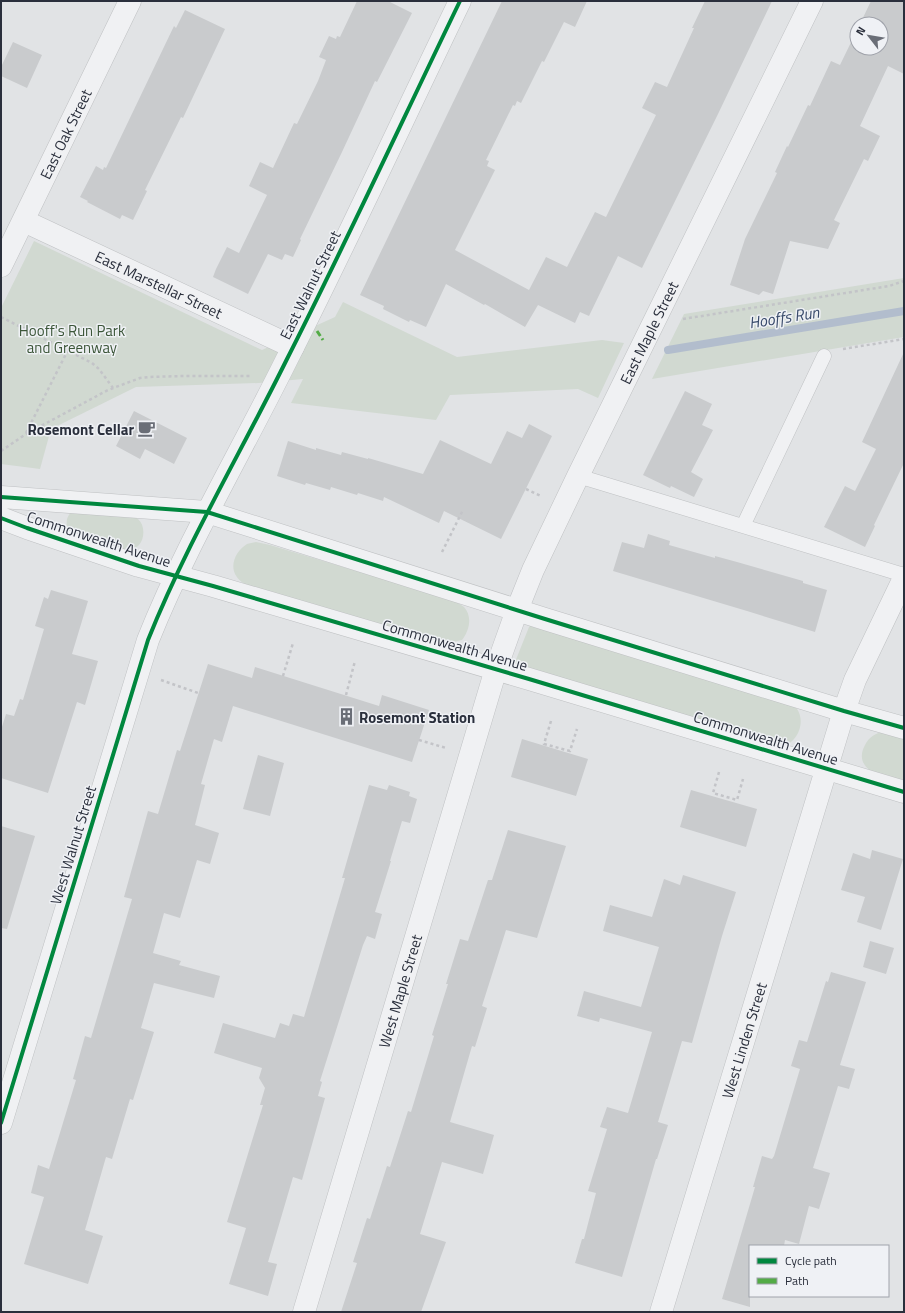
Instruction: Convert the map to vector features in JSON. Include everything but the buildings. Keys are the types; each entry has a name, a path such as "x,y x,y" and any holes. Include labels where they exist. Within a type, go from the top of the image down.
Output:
{"street":[{"name":"East Oak Street","path":"1,266 130,1"},
{"name":"East Walnut Street","path":"175,576 293,348 460,1"},
{"name":"East Maple Street","path":"496,669 533,570 812,1"},
{"name":"East Marstellar Street","path":"24,220 293,348"},
{"name":"Commonwealth Avenue","path":"1,498 207,512 517,610 844,711 904,728"},
{"name":"Commonwealth Avenue","path":"1,518 79,546 175,576 496,669 904,792"},
{"name":"West Walnut Street","path":"1,1123 148,640 175,576"},
{"name":"West Linden Street","path":"661,1312 844,711 855,680 904,576"},
{"name":"West Maple Street","path":"304,1312 496,669"}],"lane":[{"path":"743,526 824,356"},
{"path":"578,476 904,576"}],"path":[{"path":"679,317 685,319 889,286 904,281"},
{"path":"1,317 68,350 96,366 113,388"},
{"path":"824,356 830,351 904,339"},
{"path":"26,434 71,344"},
{"path":"1,451 26,434 113,388 140,378 251,376"},
{"path":"526,489 545,498"},
{"path":"442,552 463,510"},
{"path":"283,676 293,643"},
{"path":"346,695 356,660"},
{"path":"155,678 198,693"},
{"path":"551,721 544,744 570,751 577,729"},
{"path":"419,740 446,748"},
{"path":"719,772 713,793 725,798 737,800 743,779"}],"green space":[{"name":"Hooff's Run Park and Greenway","path":"34,241 262,350 335,317 343,302 457,357 602,340 624,343 598,398 578,389 450,395 436,420 291,403 303,379 259,383 136,387 51,429 40,469 1,464 1,308"},
{"path":"904,278 904,337 652,379 684,314"},
{"path":"74,510 136,518 143,528 141,542 135,548 124,549 73,534 67,528 67,523 68,516"},
{"path":"256,542 446,598 460,604 467,611 469,624 467,632 462,640 443,644 249,587 236,576 233,566 237,553 248,544"},
{"path":"531,625 793,705 797,709 801,718 800,729 798,734 791,742 781,745 516,666 515,662"},
{"path":"884,732 904,737 904,785 880,777 867,768 863,761 862,754 867,742 878,733"}],"waterway":[{"name":"Hooffs Run","path":"668,350 904,311"}],"marked path":[{"path":"317,331 323,340"}],"cycle path":[{"path":"1,1123 148,640 163,604 197,534 308,317 460,1"},
{"path":"1,497 207,512 545,619 904,728"},
{"path":"1,518 139,566 213,586 529,679 904,792"}],"place":[{"name":"Rosemont Cellar","path":"147,429"},
{"name":"Rosemont Station","path":"346,717"}]}
